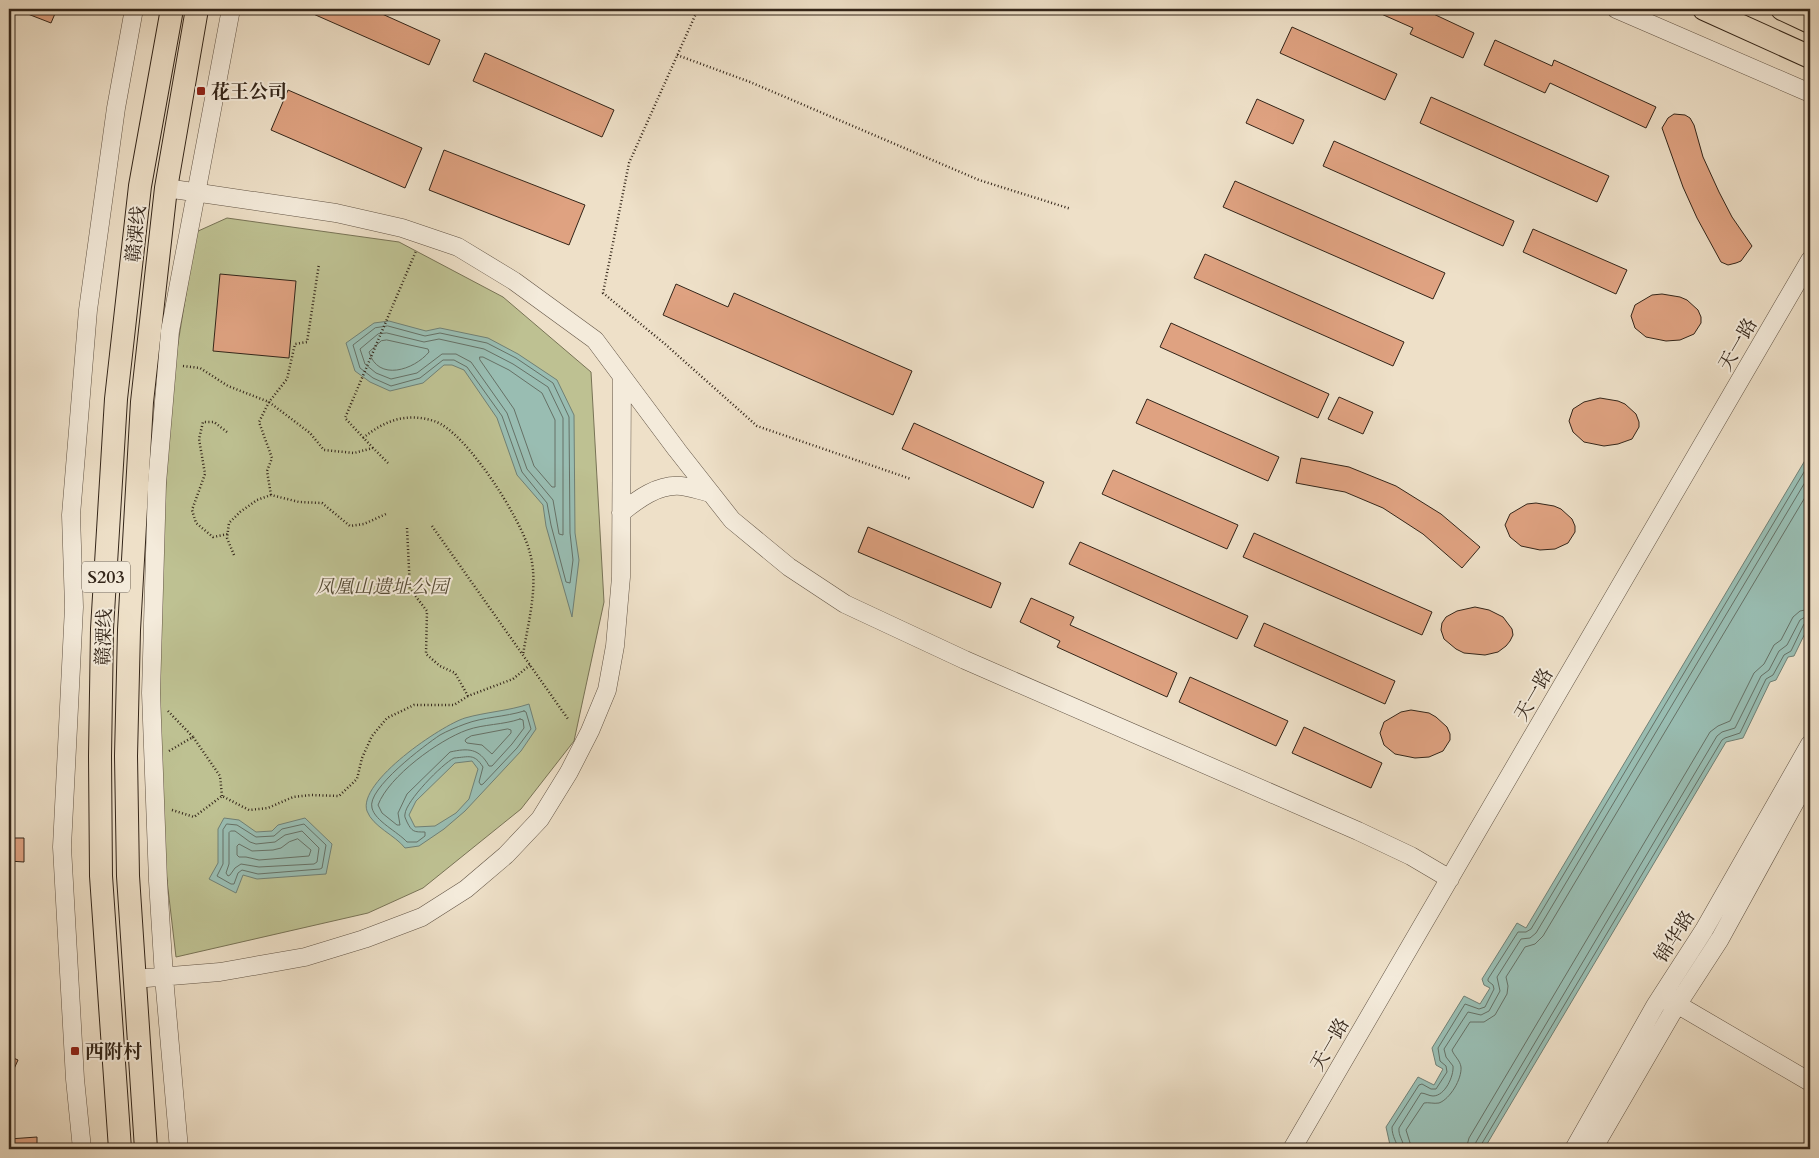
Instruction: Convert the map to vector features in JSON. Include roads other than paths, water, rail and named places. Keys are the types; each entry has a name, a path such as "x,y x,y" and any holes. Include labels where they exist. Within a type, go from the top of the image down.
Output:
{"main road":[{"name":"赣溧线","path":"120,1149 101,876 102,629 118,380 140,186 172,9"},
{"name":"赣溧线","path":"146,1149 127,848 126,756 129,630 142,402 166,188 197,9"},
{"path":"1704,9 1810,57"},
{"path":"1782,9 1810,22"}],"street":[{"path":"82,1149 74,1079 62,847 74,607 71,514 88,310 116,108 134,9"},
{"path":"179,1149 164,977 158,881 151,693 157,483 170,331 231,9"},
{"path":"1616,9 1810,93"},
{"path":"166,188 336,213 402,228 458,247 514,281 595,340 732,520 789,567 845,604 965,660 1358,831 1411,856 1450,879"},
{"name":"天一路","path":"1292,1149 1810,260"},
{"path":"134,979 220,972 305,958 364,939 422,917 466,889 506,855 540,819 569,772 590,731 606,690 616,646 621,577 622,377"},
{"path":"621,513 640,497 659,490 680,486 711,493"},
{"name":"锦华路","path":"1574,1149 1662,996 1704,930 1810,744"},
{"path":"1593,1149 1677,1005 1720,939 1810,775"},
{"path":"1662,996 1810,1082"}],"water":[{"path":"389,321 426,331 440,328 488,338 518,354 557,380 574,415 575,533 579,560 572,617 546,526 543,505 517,475 497,418 464,370 452,365 444,365 423,383 390,391 370,382 355,371 346,343 374,323"},
{"path":"1810,452 1810,623 1794,656 1788,657 1776,680 1770,682 1743,738 1726,742 1484,1149 1396,1149 1390,1145 1386,1127 1418,1077 1434,1085 1443,1069 1436,1065 1432,1048 1464,996 1480,1004 1490,988 1484,985 1482,979 1517,923 1526,928"},
{"path":"529,704 536,729 521,751 465,811 444,829 419,846 405,848 370,817 367,811 367,799 375,785 404,756 421,743 439,731 465,718","holes":["472,761 478,769 469,799 456,813 435,826 415,827 409,815 416,801 455,763"]},
{"path":"224,818 239,820 256,832 272,831 278,825 305,818 332,844 326,874 257,879 243,875 236,893 209,879 218,863 218,829"}],"place":[{"name":"花王公司","path":"201,91"},
{"name":"西附村","path":"75,1051"}],"park label":[{"name":"凤凰山遗址公园","path":"382,586"}]}
